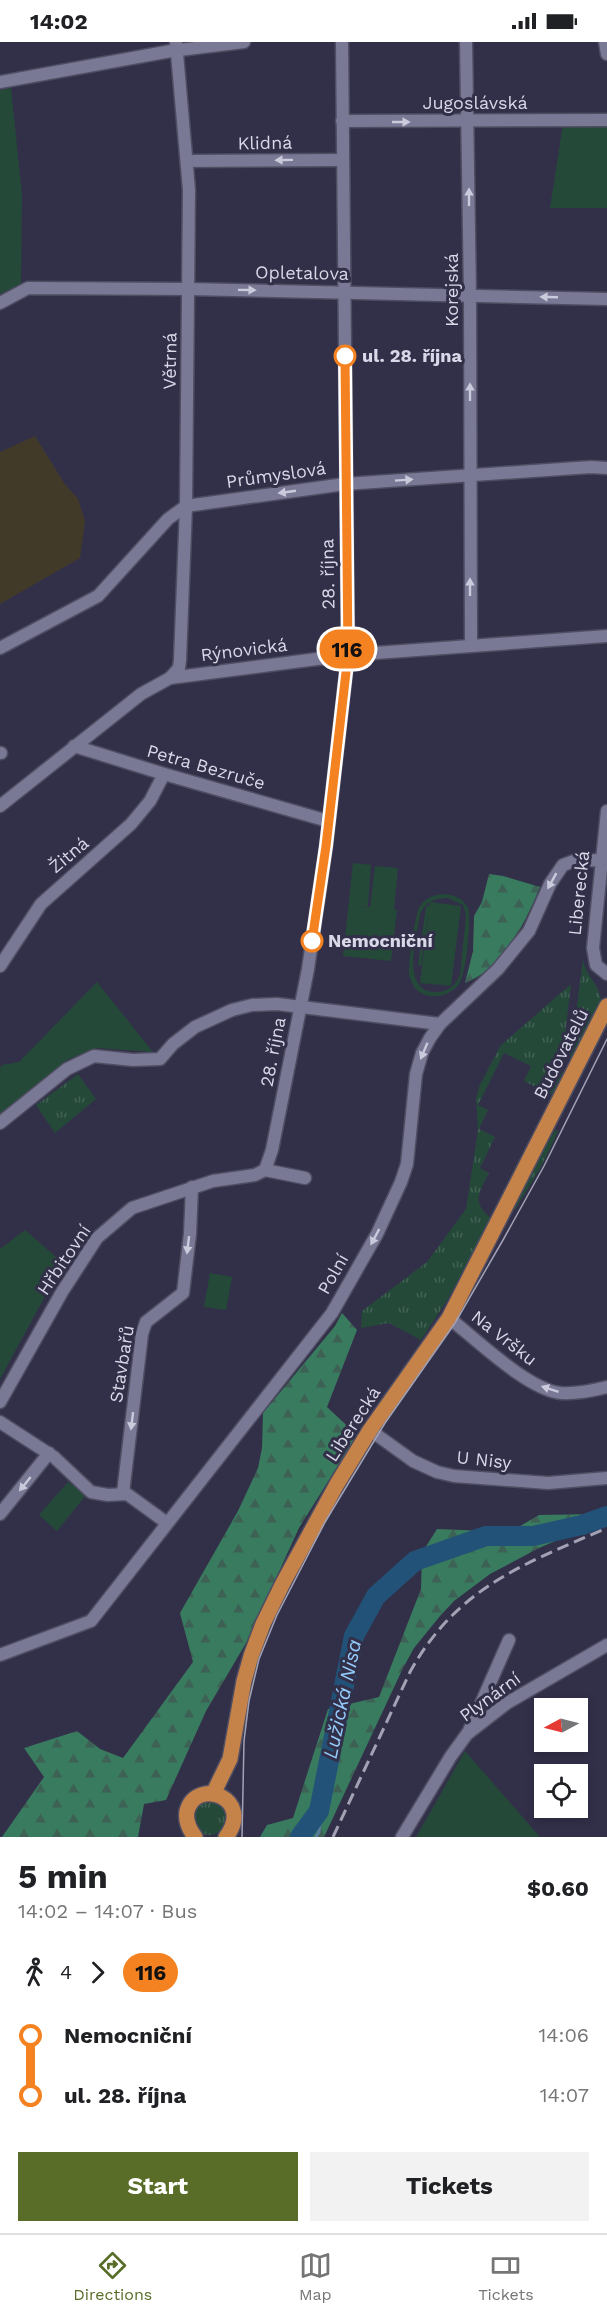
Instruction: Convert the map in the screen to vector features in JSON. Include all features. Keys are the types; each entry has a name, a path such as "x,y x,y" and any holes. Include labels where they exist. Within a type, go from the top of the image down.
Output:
{"main road":[{"name":"Budovatelů","path":"549,1120 607,1006"},
{"name":"Liberecká","path":"219,1796 237,1731 244,1681 263,1624 326,1504 370,1430 449,1318 549,1120"},
{"path":"195,1837 187,1824 188,1810 196,1798 204,1794 219,1796 233,1810 232,1828 226,1837"}],"street":[{"path":"0,82 176,46 244,42"},
{"name":"28. října","path":"265,1170 272,1150 301,1007 324,857 348,655 342,42"},
{"name":"Korejská","path":"466,42 469,122 471,646"},
{"path":"605,42 607,54"},
{"name":"Větrná","path":"171,678 179,668 180,660 186,506 189,289 187,161 176,46"},
{"name":"Jugoslávská","path":"342,122 607,120"},
{"name":"Klidná","path":"187,161 343,160"},
{"name":"Opletalova","path":"0,303 28,288 189,289 607,299"},
{"name":"Průmyslová","path":"186,506 345,484 607,468"},
{"path":"6,648 98,596 168,519 186,506"},
{"name":"Rýnovická","path":"0,806 141,694 171,678 348,655 607,636"},
{"name":"Petra Bezruče","path":"74,746 328,821"},
{"name":"Žitná","path":"0,966 41,904 131,824 150,801 164,774"},
{"name":"Liberecká","path":"607,811 593,948 596,965 607,974"},
{"name":"Polní","path":"0,1655 91,1621 332,1313 377,1234 401,1182 407,1164 416,1074 422,1053 440,1024 498,969 530,931 550,884 563,865 574,861 602,860"},
{"path":"234,1009 240,1012 257,1011 273,1008 277,1004"},
{"path":"0,1123 67,1070 94,1056 133,1060 160,1059 173,1044 195,1027 234,1009 252,1005 277,1004 440,1024"},
{"name":"Hřbitovní","path":"0,1402 62,1292 97,1238 132,1208 213,1180 255,1175 265,1170 305,1178"},
{"name":"Stavbařů","path":"123,1493 142,1334 146,1322 183,1293 190,1234 192,1187"},
{"name":"Na Vršku","path":"449,1318 531,1383 558,1393 585,1393 607,1387"},
{"path":"0,1422 49,1453 91,1492 108,1495 123,1493 133,1497 167,1523"},
{"name":"U Nisy","path":"370,1430 413,1461 454,1476 548,1483 607,1478"},
{"path":"0,1514 49,1453"},
{"path":"467,1734 509,1640"},
{"name":"Plynární","path":"402,1837 467,1734 507,1703 607,1645"}],"shaded area":[{"path":"35,436 64,483 78,499 85,521 80,558 0,604 0,452"}],"green space":[{"path":"11,88 22,195 21,284 0,294 0,90"},
{"path":"563,124 607,124 607,208 550,208"},
{"path":"353,863 371,865 368,906 361,906 370,907 375,866 398,868 394,909 397,910 391,961 343,956"},
{"path":"489,874 540,887 520,929 502,956 479,976 465,983 473,951 474,916 482,902"},
{"path":"441,894 453,896 466,904 469,914 469,934 464,970 459,984 444,995 431,996 415,988 409,977 409,970 419,908 426,900","holes":["448,898 463,905 466,916 460,975 449,989 439,992 427,990 419,984 413,963 420,914 428,903 439,899"]},
{"path":"430,902 461,906 451,986 420,983 429,909 421,966 418,965 426,906 429,906"},
{"path":"583,959 598,990 601,1002 569,1067"},
{"path":"97,982 153,1052 97,1048 67,1060 0,1117 0,1068 2,1065 19,1062"},
{"path":"571,984 561,1068 563,1073 552,1095 524,1081 531,1066 504,1053 478,1105 488,1110 479,1129 495,1137 480,1168 489,1173 480,1192 479,1202 491,1218 448,1299 421,1340 389,1323 361,1328 362,1311 427,1262 466,1209 478,1130 476,1099 479,1087 500,1046"},
{"path":"78,1074 96,1099 55,1133 36,1105"},
{"path":"556,1129 557,1134 542,1165 515,1210 513,1207 533,1164"},
{"path":"25,1230 63,1263 0,1379 0,1249"},
{"path":"210,1273 232,1277 226,1310 204,1307"},
{"path":"342,1313 357,1330 327,1407 357,1435 299,1528 246,1643 206,1711 166,1800 144,1804 138,1837 2,1837 44,1777 24,1748 77,1731 100,1749 123,1758 193,1662 180,1613 238,1511 258,1468 262,1448 263,1413 335,1326"},
{"path":"68,1482 86,1495 57,1531 39,1515"},
{"path":"607,1511 607,1519 539,1548 490,1574 454,1601 440,1616 414,1648 403,1668 324,1837 260,1837 267,1825 293,1818 328,1709 379,1697 421,1589 422,1553 437,1529 510,1532 539,1515 602,1514"},
{"path":"465,1751 540,1837 416,1837"},
{"path":"209,1801 221,1806 226,1818 221,1830 209,1835 197,1830 192,1818 197,1806"}],"waterway":[{"name":"Lužická Nisa","path":"300,1837 319,1811 354,1636 376,1596 415,1561 486,1536 533,1536 582,1525 607,1516"},
{"name":"Lužická Nisa","path":"316,1837 319,1832 324,1788"}],"tram line":[{"path":"242,1837 244,1741 249,1701 259,1659 277,1615 325,1522 385,1423 455,1323 503,1240 544,1166 607,1039"}],"railway":[{"path":"333,1837 410,1672 429,1643 449,1619 471,1599 521,1567 607,1528"}],"bus line":[{"name":"116","path":"312,941 326,846 348,655 346,644 345,356"}],"place":[{"name":"ul. 28. října","path":"345,356"},
{"name":"Nemocniční","path":"312,941"}]}
